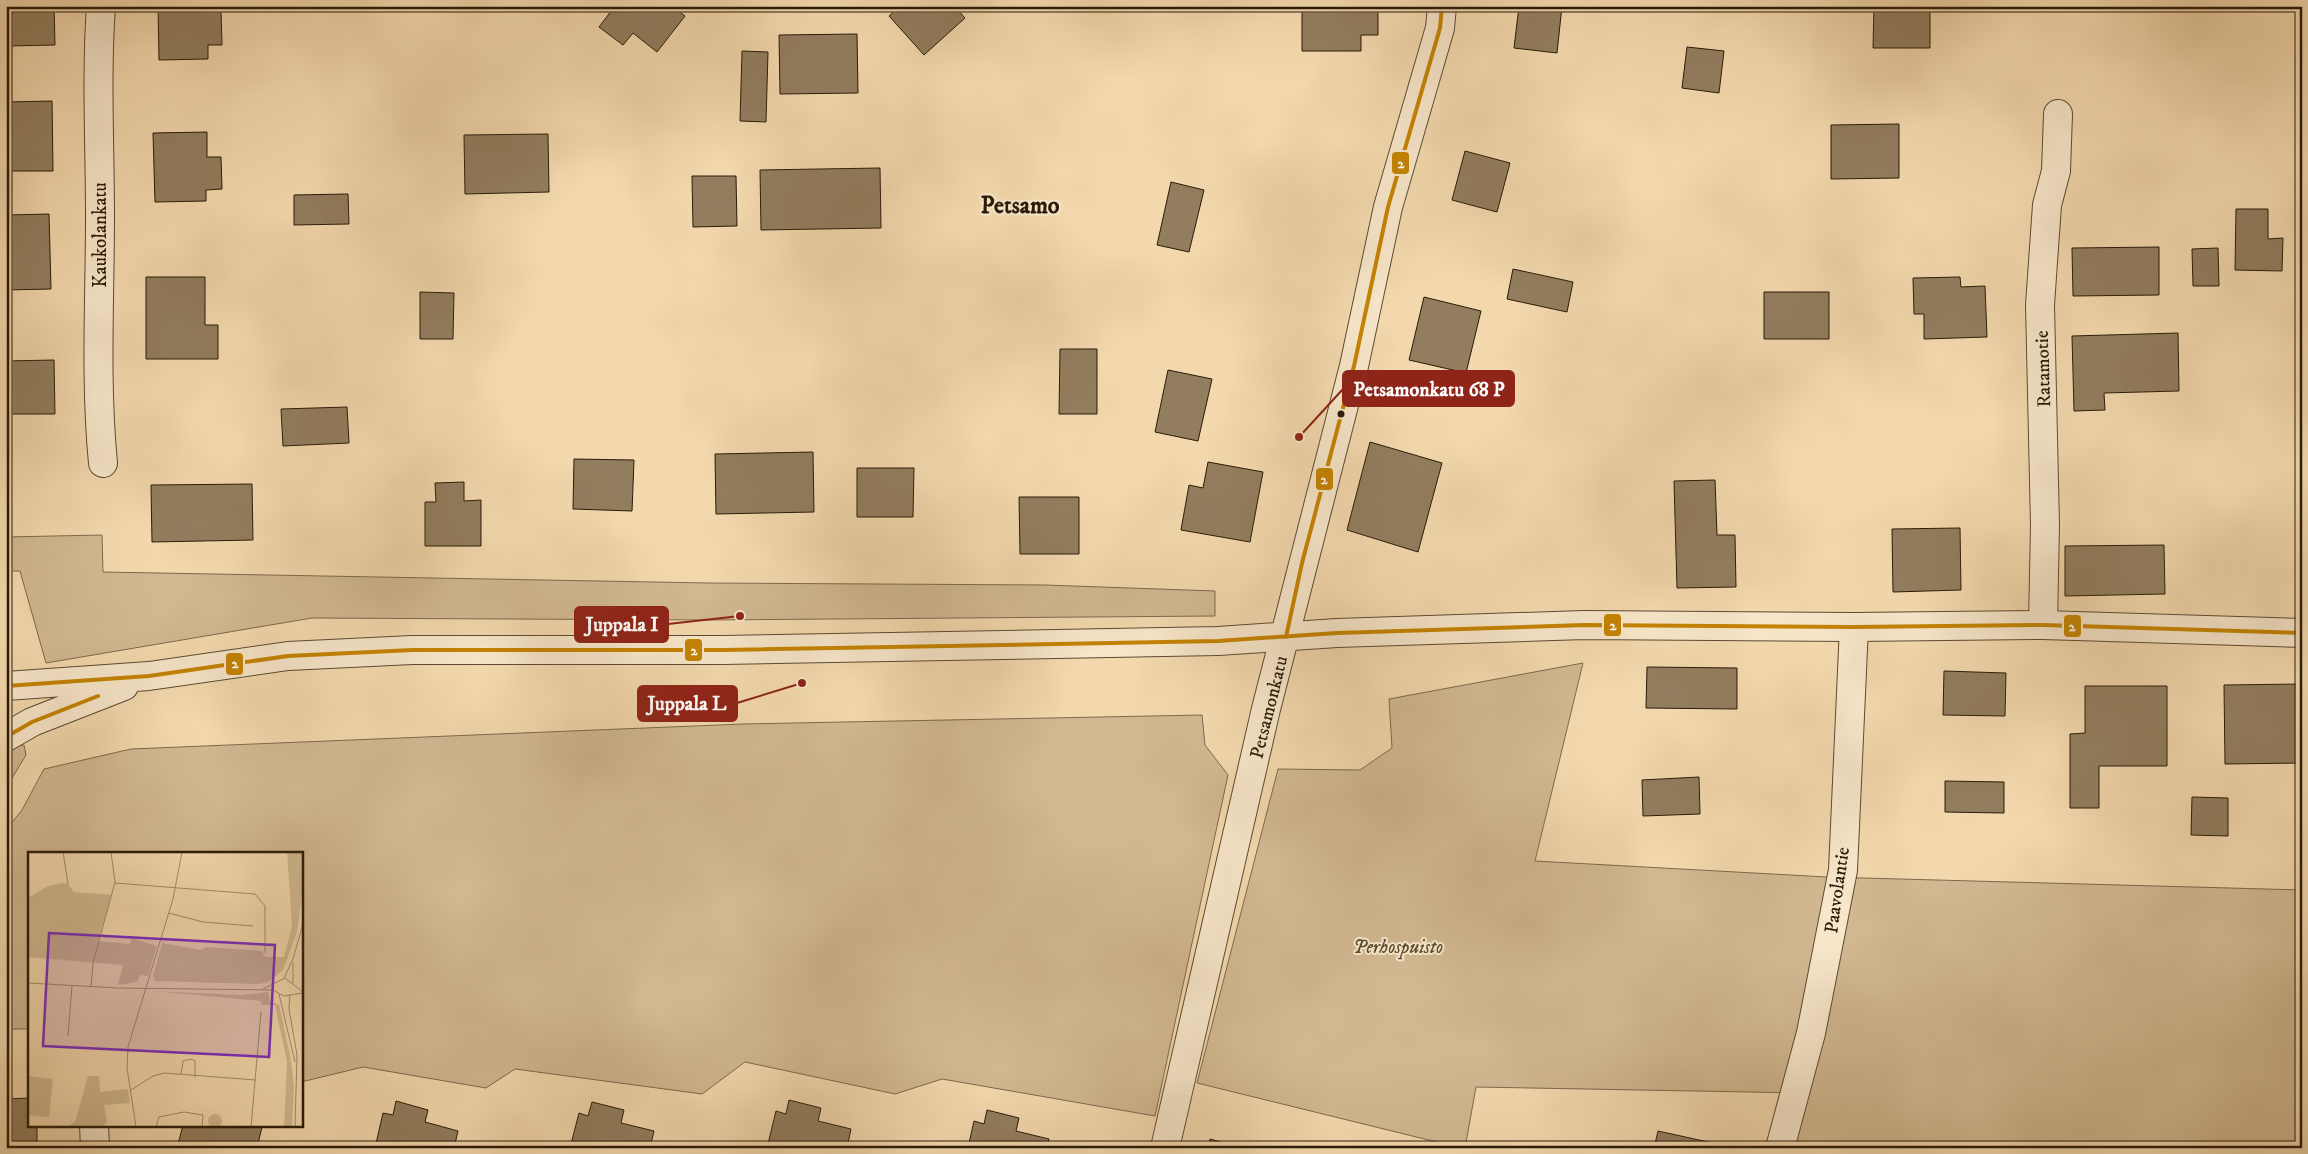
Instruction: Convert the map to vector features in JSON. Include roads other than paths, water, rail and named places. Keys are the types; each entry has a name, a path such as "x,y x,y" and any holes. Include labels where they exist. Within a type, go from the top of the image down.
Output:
{"street":[{"name":"Kaukolankatu","path":"101,6 97,58 100,206 99,425 103,463"},
{"name":"Petsamonkatu","path":"1165,1148 1262,728 1286,637 1302,564 1354,366 1388,207 1440,28 1442,6"},
{"name":"Ratamotie","path":"2042,625 2045,524 2040,305 2047,205 2056,171 2058,114"},
{"path":"6,686 149,676 288,656 412,650 723,650 1218,641 1338,633 1584,625 1854,627 2042,625 2302,633"},
{"name":"Paavolantie","path":"1780,1148 1811,1033 1842,870 1854,627"},
{"path":"6,737 32,722 149,676"},
{"path":"94,1126 94,1148"}],"place":[{"name":"Petsamonkatu 68 P","path":"1299,437"},
{"name":"Juppala I","path":"740,616"},
{"name":"Juppala L","path":"802,683"}],"district":[{"name":"Petsamo","path":"1020,205"}],"park label":[{"name":"Perhospuisto","path":"1398,946"}]}
